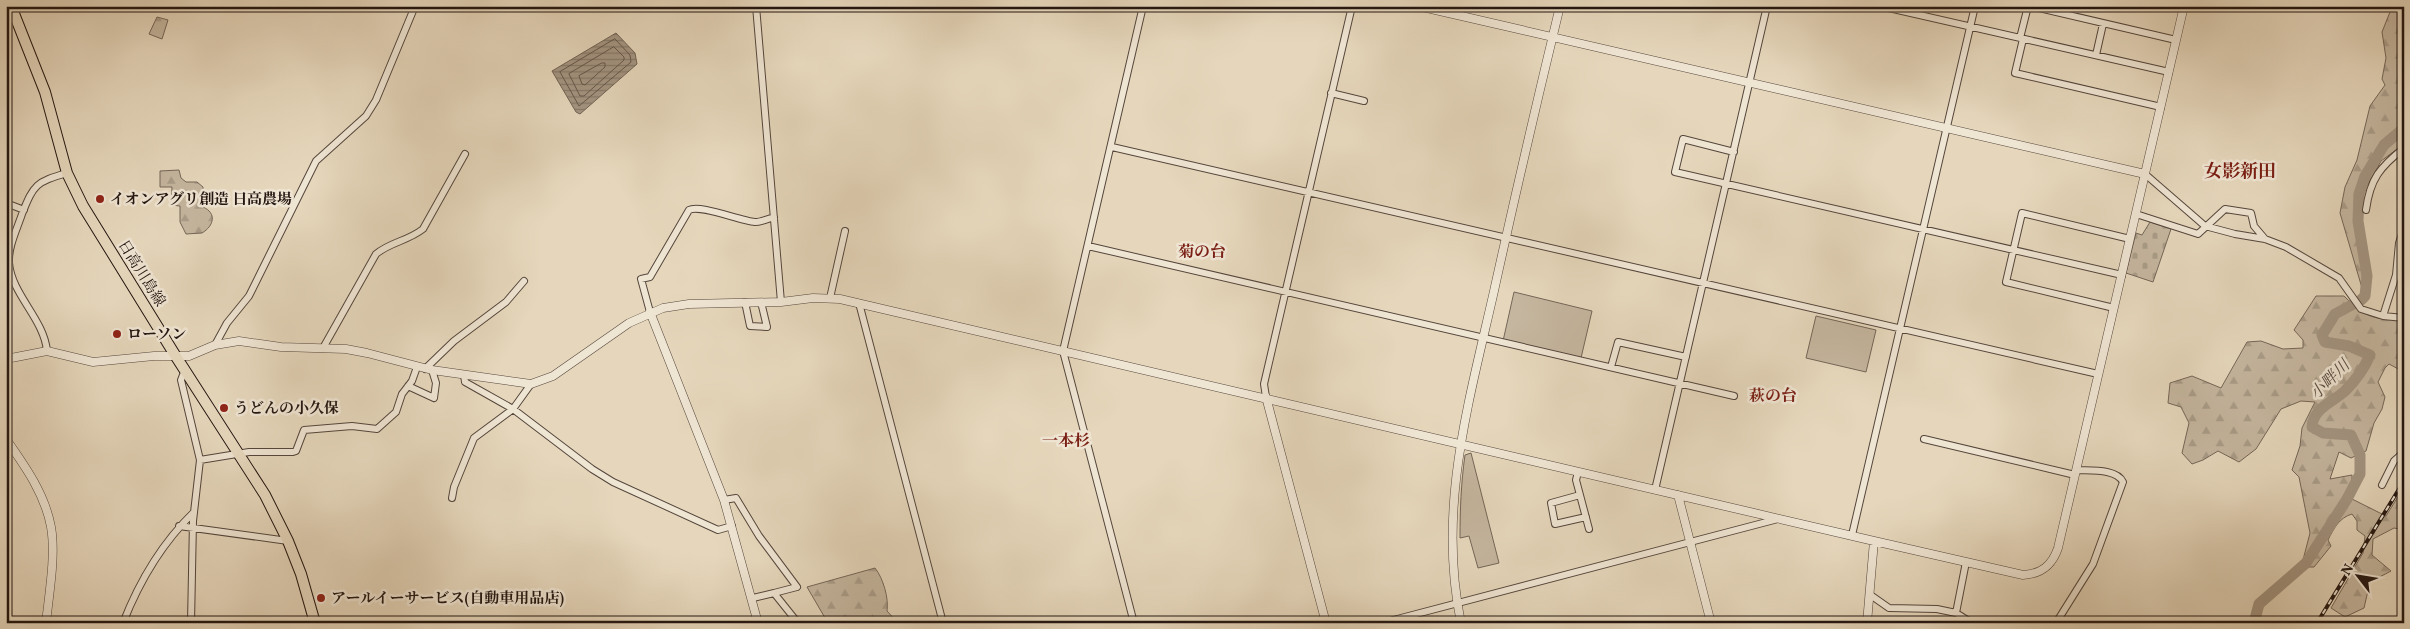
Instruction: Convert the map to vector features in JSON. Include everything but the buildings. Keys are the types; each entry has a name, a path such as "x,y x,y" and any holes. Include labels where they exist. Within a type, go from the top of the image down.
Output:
{"main road":[{"name":"日高川島線","path":"11,6 45,92 67,173 83,206 175,356 265,495 288,541 301,574 315,623"}],"street":[{"path":"215,346 227,323 249,296 316,161 366,116 376,100 415,6"},
{"path":"756,6 781,302"},
{"path":"1134,623 1063,351 1112,147 1143,6"},
{"path":"1326,623 1264,384 1352,6"},
{"path":"1418,6 2145,174 2205,226 2265,239 2286,247 2338,278 2360,308 2382,316 2404,318"},
{"path":"1461,623 1457,602 1451,523 1460,444 1560,6"},
{"path":"1655,490 1767,6"},
{"path":"1880,6 2169,72"},
{"path":"1852,535 1975,6"},
{"path":"2161,107 2015,73 2021,38 2029,6 2176,40"},
{"path":"6,359 46,351 93,362 189,356 215,346 239,341 281,347 366,352 425,369 531,384 553,376 629,322 650,312 684,305 781,302 830,298 1266,397 1874,541 2023,575 2034,574 2048,566 2058,548 2184,6"},
{"path":"2096,55 2103,24"},
{"path":"1331,93 1364,101"},
{"path":"1734,152 1683,139 1676,172 2122,275"},
{"path":"1112,147 1900,330 2098,374"},
{"path":"2366,210 2368,190 2384,164 2404,148"},
{"path":"322,348 376,254 386,247 415,235 423,229 466,154"},
{"path":"46,351 43,333 21,294 11,271 10,257 15,233 24,210 38,184 67,173"},
{"path":"6,203 24,210"},
{"path":"758,623 753,598 724,500 650,312 641,280 650,277 689,210 698,208 728,217 757,222 774,217"},
{"path":"2136,214 2198,234 2225,209 2251,213 2254,226 2265,239"},
{"path":"2114,308 2006,282 2022,213 2130,239"},
{"path":"6,230 15,233"},
{"path":"830,298 845,231"},
{"path":"2382,316 2396,275 2403,232"},
{"path":"1088,246 1734,396"},
{"path":"200,460 239,453 293,452 296,451 304,430 310,428 352,426 377,429 396,412 402,394 408,386 454,341 506,302 524,281"},
{"path":"745,302 750,326 767,327 762,302"},
{"path":"859,304 943,623"},
{"path":"1611,367 1618,342 1686,357"},
{"path":"408,386 434,398 436,383 425,369"},
{"path":"185,370 181,380 200,460 194,512 191,623"},
{"path":"464,375 465,382 513,409 592,470 613,482 718,530 732,526"},
{"path":"452,498 454,486 474,438 513,409 531,384"},
{"path":"6,439 42,498 49,519 52,540 46,623"},
{"path":"1924,439 2076,473 2110,473 2121,478 2123,482 2094,564 2056,623"},
{"path":"2382,485 2394,461 2404,452"},
{"path":"1578,472 1576,480 1589,529"},
{"path":"1580,495 1550,503 1555,524 1586,517"},
{"path":"1678,495 1711,623"},
{"path":"724,500 736,498 759,536 797,587 753,598"},
{"path":"123,623 137,588 179,526 194,512"},
{"path":"1382,623 1782,518"},
{"path":"179,526 288,541"},
{"path":"1867,623 1874,541"},
{"path":"1956,613 1966,562"},
{"path":"774,593 798,623"},
{"path":"1869,594 1894,610 1926,608 1956,613 1972,623"}],"green space":[{"path":"2388,6 2402,6 2399,29 2402,39 2404,38 2404,144 2381,161 2364,191 2359,242 2363,267 2362,288 2340,213 2345,187 2357,160 2370,106 2385,85 2382,79 2386,58 2382,32 2390,12"},
{"path":"157,17 168,20 162,39 149,34"},
{"path":"179,170 181,178 186,182 197,182 203,187 203,207 210,213 212,220 209,227 202,233 186,234 180,222 180,206 171,205 172,187 160,187 160,171"},
{"path":"2150,222 2171,229 2153,282 2126,273 2136,233 2142,235"},
{"path":"1514,292 1592,311 1581,358 1503,341"},
{"path":"2316,296 2344,296 2358,309 2370,316 2404,320 2404,372 2389,364 2385,368 2378,382 2385,397 2382,409 2374,423 2366,451 2351,458 2339,452 2330,479 2352,475 2352,499 2386,516 2404,487 2404,530 2394,528 2373,539 2372,555 2391,571 2370,582 2364,608 2345,617 2331,608 2363,553 2365,536 2357,530 2357,521 2352,514 2340,521 2328,540 2331,546 2314,567 2308,567 2303,560 2310,533 2299,477 2292,470 2300,446 2302,428 2315,402 2301,401 2281,409 2256,449 2239,462 2218,451 2192,464 2182,453 2189,423 2181,407 2168,403 2170,383 2192,376 2221,388 2247,342 2261,341 2283,349 2303,348 2303,340 2294,330"},
{"path":"1816,316 1876,330 1866,372 1806,358"},
{"path":"1471,453 1499,563 1478,568 1469,536 1460,538 1461,496 1465,455"},
{"path":"875,568 885,588 887,611 898,623 828,623 807,587"}],"water":[{"path":"616,33 635,53 637,64 580,114 576,112 552,71"}],"waterway":[{"name":"小畔川","path":"2254,623 2259,604 2306,563 2347,499 2360,474 2360,455 2351,435 2323,433 2312,427 2313,420 2320,410 2349,387 2362,370 2370,355 2349,346 2325,342 2322,335 2335,314 2365,296 2367,276 2358,221 2359,194 2365,176 2384,145 2404,128"}],"railway":[{"path":"2317,623 2404,481"}],"place":[{"name":"イオンアグリ創造 日高農場","path":"100,199"},
{"name":"ローソン","path":"117,334"},
{"name":"うどんの小久保","path":"224,408"},
{"name":"アールイーサービス(自動車用品店)","path":"321,598"}],"district":[{"name":"女影新田","path":"2240,171"},
{"name":"菊の台","path":"1202,251"},
{"name":"萩の台","path":"1773,395"},
{"name":"一本杉","path":"1066,440"}]}
